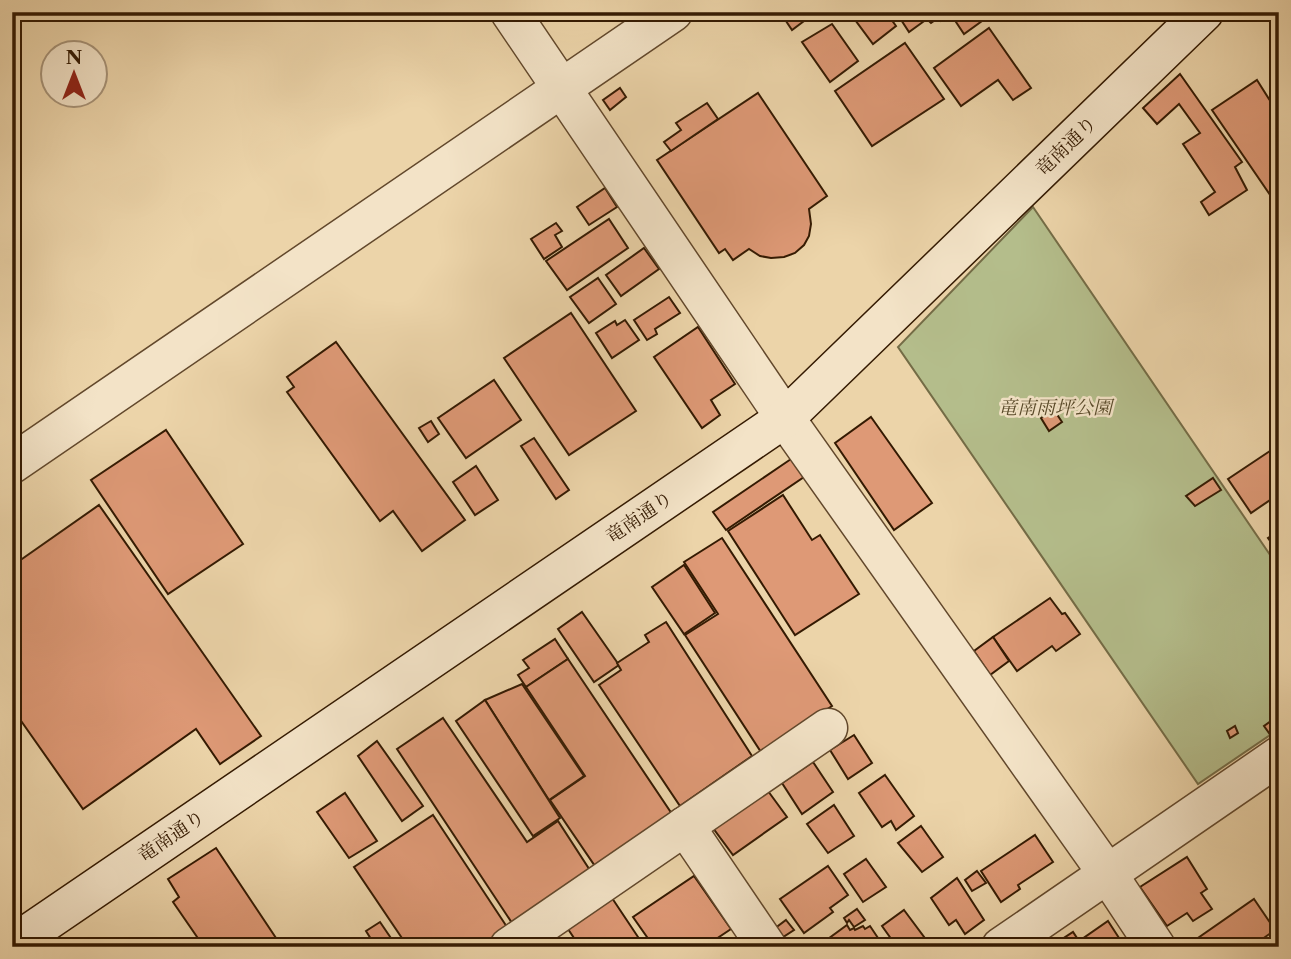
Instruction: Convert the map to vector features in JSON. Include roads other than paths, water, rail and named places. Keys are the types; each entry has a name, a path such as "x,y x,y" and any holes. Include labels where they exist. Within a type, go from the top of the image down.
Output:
{"street":[{"path":"510,12 785,418 1107,873 1156,947"},
{"path":"12,464 673,12"},
{"name":"竜南通り","path":"14,944 785,418 1204,12"},
{"path":"509,947 828,728"},
{"path":"1001,947 1279,756"},
{"path":"685,826 767,947"}],"park label":[{"name":"竜南雨坪公園","path":"1055,407"}]}
